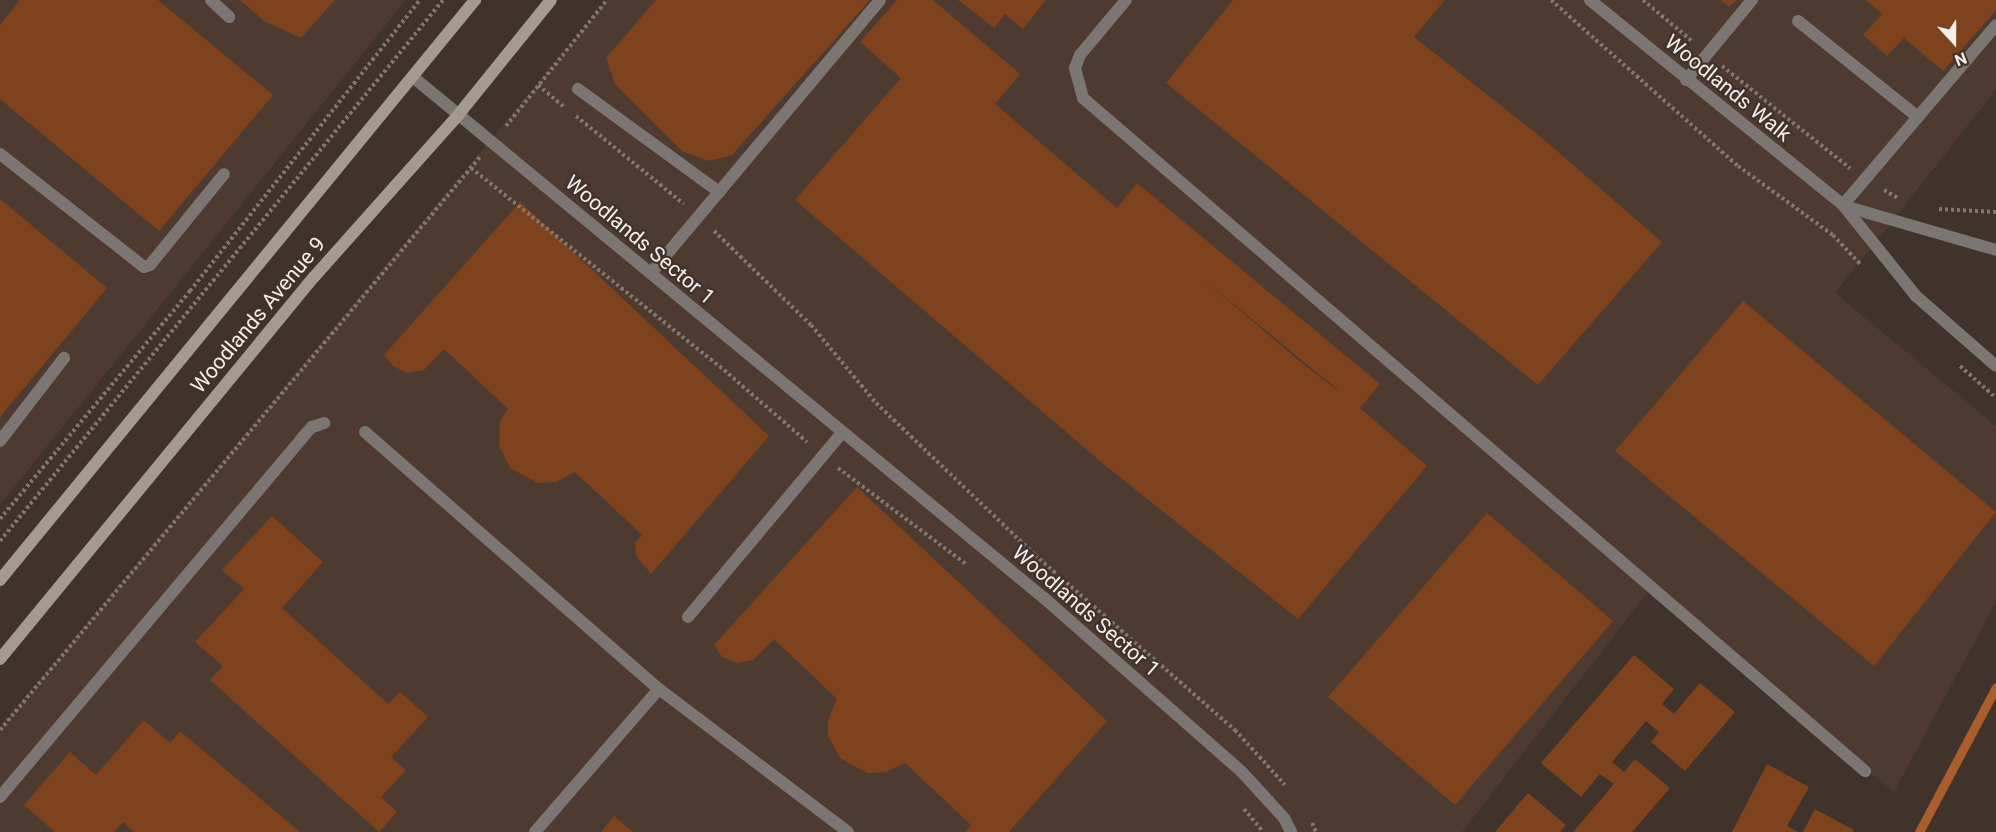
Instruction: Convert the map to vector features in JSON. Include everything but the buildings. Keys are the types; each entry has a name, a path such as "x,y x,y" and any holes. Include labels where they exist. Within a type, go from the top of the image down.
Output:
{"main road":[{"name":"Woodlands Avenue 9","path":"0,580 475,0"},
{"name":"Woodlands Avenue 9","path":"0,659 327,261 459,114 551,0"}],"street":[{"path":"211,0 229,17"},
{"path":"651,273 880,0"},
{"path":"1126,0 1080,55 1074,68 1083,98 1865,771"},
{"name":"Woodlands Walk","path":"1590,0 1843,205 1917,296 1996,366"},
{"path":"1686,80 1752,0"},
{"path":"1798,21 1918,117"},
{"path":"1843,205 1996,26"},
{"name":"Woodlands Sector 1","path":"413,77 1044,598 1240,771 1284,818 1291,832"},
{"path":"578,89 719,192"},
{"path":"0,154 144,267 150,265 224,174"},
{"name":"Woodlands Walk","path":"1843,205 1996,250"},
{"path":"0,441 64,358"},
{"path":"0,797 302,438 312,427 324,423"},
{"path":"365,432 658,689 848,832"},
{"path":"688,617 842,433"},
{"path":"535,832 658,689"}],"path":[{"path":"0,519 190,291 420,0"},
{"path":"0,541 443,0"},
{"path":"0,730 471,168 607,0"},
{"path":"1551,0 1738,166 1833,235 1869,273"},
{"path":"1643,0 1865,180 1900,199"},
{"path":"538,86 565,107"},
{"path":"573,114 698,216 811,325 876,403 1082,597"},
{"path":"471,168 724,370 823,456 975,571"},
{"path":"1930,209 1996,212"}],"shaded area":[{"path":"0,0 406,0 0,505"},
{"path":"607,0 1996,0 1996,90 1835,293 1996,426 1996,602 1894,792 1648,592 1462,832 0,832 0,727"}],"waterway":[{"path":"1919,832 1996,687"}]}
